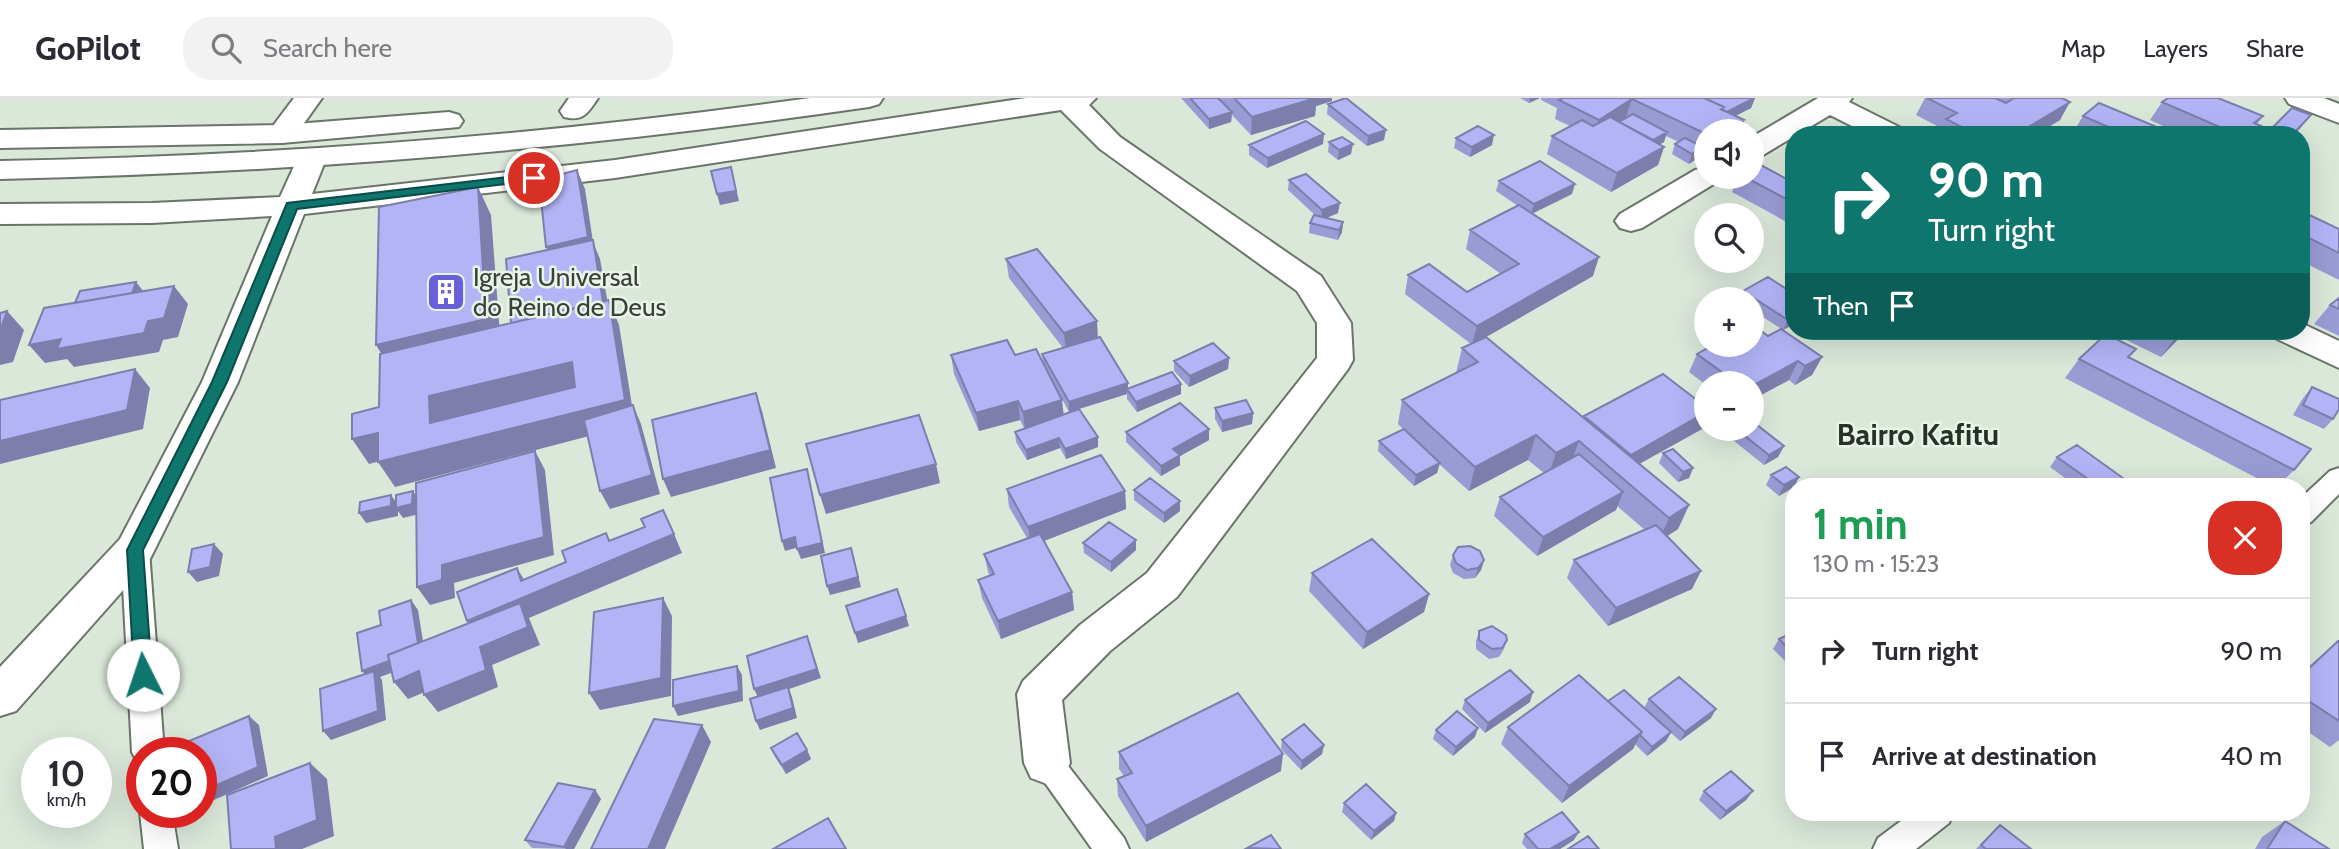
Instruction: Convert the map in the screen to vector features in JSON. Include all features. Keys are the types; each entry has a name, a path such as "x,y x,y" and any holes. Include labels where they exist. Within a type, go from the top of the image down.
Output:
{"street":[{"path":"282,134 308,98"},
{"path":"0,139 282,134 579,105 705,98"},
{"path":"0,170 117,168 311,159 544,140 744,117 869,98"},
{"path":"2299,98 2339,114"},
{"path":"0,214 152,213 291,206 615,169 1076,100 1110,143 1309,284 1334,323 1335,360 1162,585 1095,638 1039,694 1047,763"},
{"path":"1791,126 1834,101 1877,126"},
{"path":"1764,142 1785,130"},
{"path":"0,697 135,550 220,382 311,159"},
{"path":"1631,221 1694,183"},
{"path":"2306,340 2339,356"}],"lane":[{"path":"2310,506 2339,478"},
{"path":"135,550 147,737"},
{"path":"1047,763 1112,849"},
{"path":"1890,849 1926,821"},
{"path":"158,828 161,849"}],"building":[{"path":"1190,98 1218,98 1232,112 1209,119"},
{"path":"1234,98 1316,98 1252,117"},
{"path":"1346,98 1386,130 1368,136 1328,104"},
{"path":"1704,98 1742,119 1694,119 1694,128 1632,99 1599,120 1559,100"},
{"path":"1704,98 1754,98 1727,112 1722,110 1724,107"},
{"path":"1927,98 1995,98 2006,103 2014,98 2062,98 2070,102 2030,126 1960,126 1946,119 1957,113"},
{"path":"2168,98 2218,98 2263,116 2254,123 2261,126 2217,126 2162,102"},
{"path":"2099,103 2155,126 2106,126 2083,116"},
{"path":"2292,108 2311,115 2301,126 2274,126"},
{"path":"1633,114 1667,132 1653,140 1619,122"},
{"path":"1610,117 1664,147 1617,173 1552,136 1582,120 1593,126"},
{"path":"1306,121 1324,134 1268,158 1249,145"},
{"path":"1478,126 1494,135 1472,147 1456,138"},
{"path":"1342,137 1353,144 1339,150 1329,142"},
{"path":"1685,138 1694,142 1694,153 1692,154 1675,144"},
{"path":"1540,161 1575,184 1534,204 1499,181"},
{"path":"731,167 736,191 717,194 711,171"},
{"path":"1764,167 1785,178 1785,198 1764,187"},
{"path":"577,170 588,237 546,247 540,189 563,183 562,174"},
{"path":"1306,174 1340,203 1322,210 1289,180"},
{"name":"Igreja Universal do Reino de Deus","path":"478,187 486,319 376,345 379,207"},
{"path":"1519,205 1599,257 1477,326 1408,275 1429,264 1467,292 1519,264 1470,230"},
{"path":"1314,215 1343,222 1339,230 1310,223"},
{"path":"2310,215 2339,229 2339,253 2310,238"},
{"path":"593,240 603,302 511,323 506,259"},
{"path":"1037,249 1097,321 1064,333 1006,259"},
{"path":"1768,277 1785,288 1785,318 1764,305 1764,287 1750,287"},
{"path":"136,282 132,293 75,303 80,291"},
{"path":"174,286 164,318 148,321 144,333 57,349 61,339 29,345 44,308"},
{"path":"2339,298 2339,309 2330,305"},
{"path":"609,300 625,400 378,462 378,433 352,439 352,414 379,407 380,354","holes":["572,362 575,387 430,423 429,396"]},
{"path":"7,311 0,331 0,313"},
{"path":"1781,329 1785,332 1785,340 1797,340 1822,357 1805,366 1798,361 1764,379 1764,371 1720,371 1701,357 1764,357 1764,333 1768,336"},
{"path":"1100,337 1128,383 1069,402 1042,354"},
{"path":"1486,337 1689,505 1669,518 1579,441 1556,453 1536,435 1475,467 1402,400 1478,362 1462,348"},
{"path":"1007,340 1015,355 1036,349 1062,400 1023,412 1018,401 976,413 951,355"},
{"path":"2100,340 2118,340 2136,349 2128,357 2311,449 2294,470 2079,359"},
{"path":"1213,343 1229,358 1190,376 1174,361"},
{"path":"135,369 127,410 0,441 0,400"},
{"path":"1172,372 1181,384 1136,402 1127,389"},
{"path":"1663,374 1694,398 1694,419 1631,455 1584,416"},
{"path":"2312,387 2339,399 2339,409 2333,419 2303,405"},
{"path":"756,393 770,450 663,479 652,420"},
{"path":"1246,400 1253,413 1222,421 1215,408"},
{"path":"1180,403 1209,429 1173,449 1180,455 1161,466 1126,432"},
{"path":"633,405 652,475 600,491 584,420"},
{"path":"1079,409 1098,437 1065,449 1059,438 1026,450 1015,432"},
{"path":"919,415 936,464 820,495 806,444"},
{"path":"1404,429 1440,463 1416,475 1379,441"},
{"path":"1764,430 1784,446 1769,455 1751,441 1764,441"},
{"path":"2077,445 2123,478 2087,478 2057,457"},
{"path":"1673,449 1693,468 1683,472 1663,453"},
{"path":"535,451 544,537 442,565 442,580 417,587 416,483"},
{"path":"1579,454 1623,492 1543,537 1500,497"},
{"path":"1101,455 1125,491 1028,527 1007,489"},
{"path":"1786,467 1799,477 1785,478 1784,485 1771,475"},
{"path":"807,469 822,543 797,549 795,537 782,541 770,478"},
{"path":"1150,478 1180,501 1164,513 1134,490"},
{"path":"413,491 412,504 396,508 396,495"},
{"path":"391,495 391,506 359,513 360,502"},
{"path":"663,510 674,534 467,621 457,592 517,568 521,581 566,562 562,551 606,533 609,541 645,527 641,519"},
{"path":"1109,522 1136,540 1111,562 1083,543"},
{"path":"1656,525 1701,571 1616,608 1574,560"},
{"path":"1040,534 1072,592 998,621 978,580 994,574 984,554"},
{"path":"1372,539 1429,594 1367,632 1312,573"},
{"path":"214,544 210,567 188,572 192,549"},
{"path":"1470,546 1480,551 1484,560 1478,568 1467,570 1456,563 1453,555 1458,547"},
{"path":"851,548 858,577 827,586 821,556"},
{"path":"897,589 906,616 855,633 846,606"},
{"path":"663,598 661,678 589,693 594,612"},
{"path":"411,600 418,643 388,655 389,661 362,671 357,633 381,625 379,611"},
{"path":"520,603 528,627 480,647 486,670 424,695 419,671 394,682 388,655"},
{"path":"1492,626 1506,635 1507,640 1502,648 1492,649 1479,640 1479,631"},
{"path":"807,636 817,669 754,689 747,656"},
{"path":"2339,641 2339,721 2310,702 2310,667"},
{"path":"737,666 739,691 673,706 673,680"},
{"path":"1510,670 1533,692 1488,723 1465,700"},
{"path":"374,671 378,711 323,731 320,689"},
{"path":"1579,675 1642,732 1569,786 1508,727"},
{"path":"1679,677 1716,709 1685,732 1649,699"},
{"path":"788,687 793,708 756,721 750,699"},
{"path":"1624,690 1671,732 1652,747 1640,735 1642,732 1608,701"},
{"path":"1238,693 1283,754 1146,826 1117,779 1132,773 1119,752"},
{"path":"1457,711 1478,728 1456,747 1436,730"},
{"path":"249,716 258,767 217,785 217,737 199,737"},
{"path":"654,719 702,725 648,849 591,849"},
{"path":"1304,724 1324,745 1302,761 1282,740"},
{"path":"797,733 807,750 782,765 771,748"},
{"path":"310,763 317,820 275,837 276,849 231,849 227,795"},
{"path":"1731,771 1753,791 1726,811 1704,791"},
{"path":"558,783 595,790 564,847 525,840"},
{"path":"1366,784 1396,813 1374,831 1344,803"},
{"path":"1562,812 1579,832 1550,849 1538,849 1525,834"},
{"path":"828,818 846,849 773,849"},
{"path":"2285,821 2329,849 2267,849"},
{"path":"2000,825 2031,849 1986,849 1981,845"},
{"path":"1271,835 1281,849 1247,848"},
{"path":"1588,836 1599,849 1568,849"}],"place":[{"name":"Igreja Universal do Reino de Deus","path":"446,292"}],"district":[{"name":"Bairro Kafitu","path":"1918,435"}],"route":[{"path":"143,675 135,550 220,382 291,206 534,178"}]}
